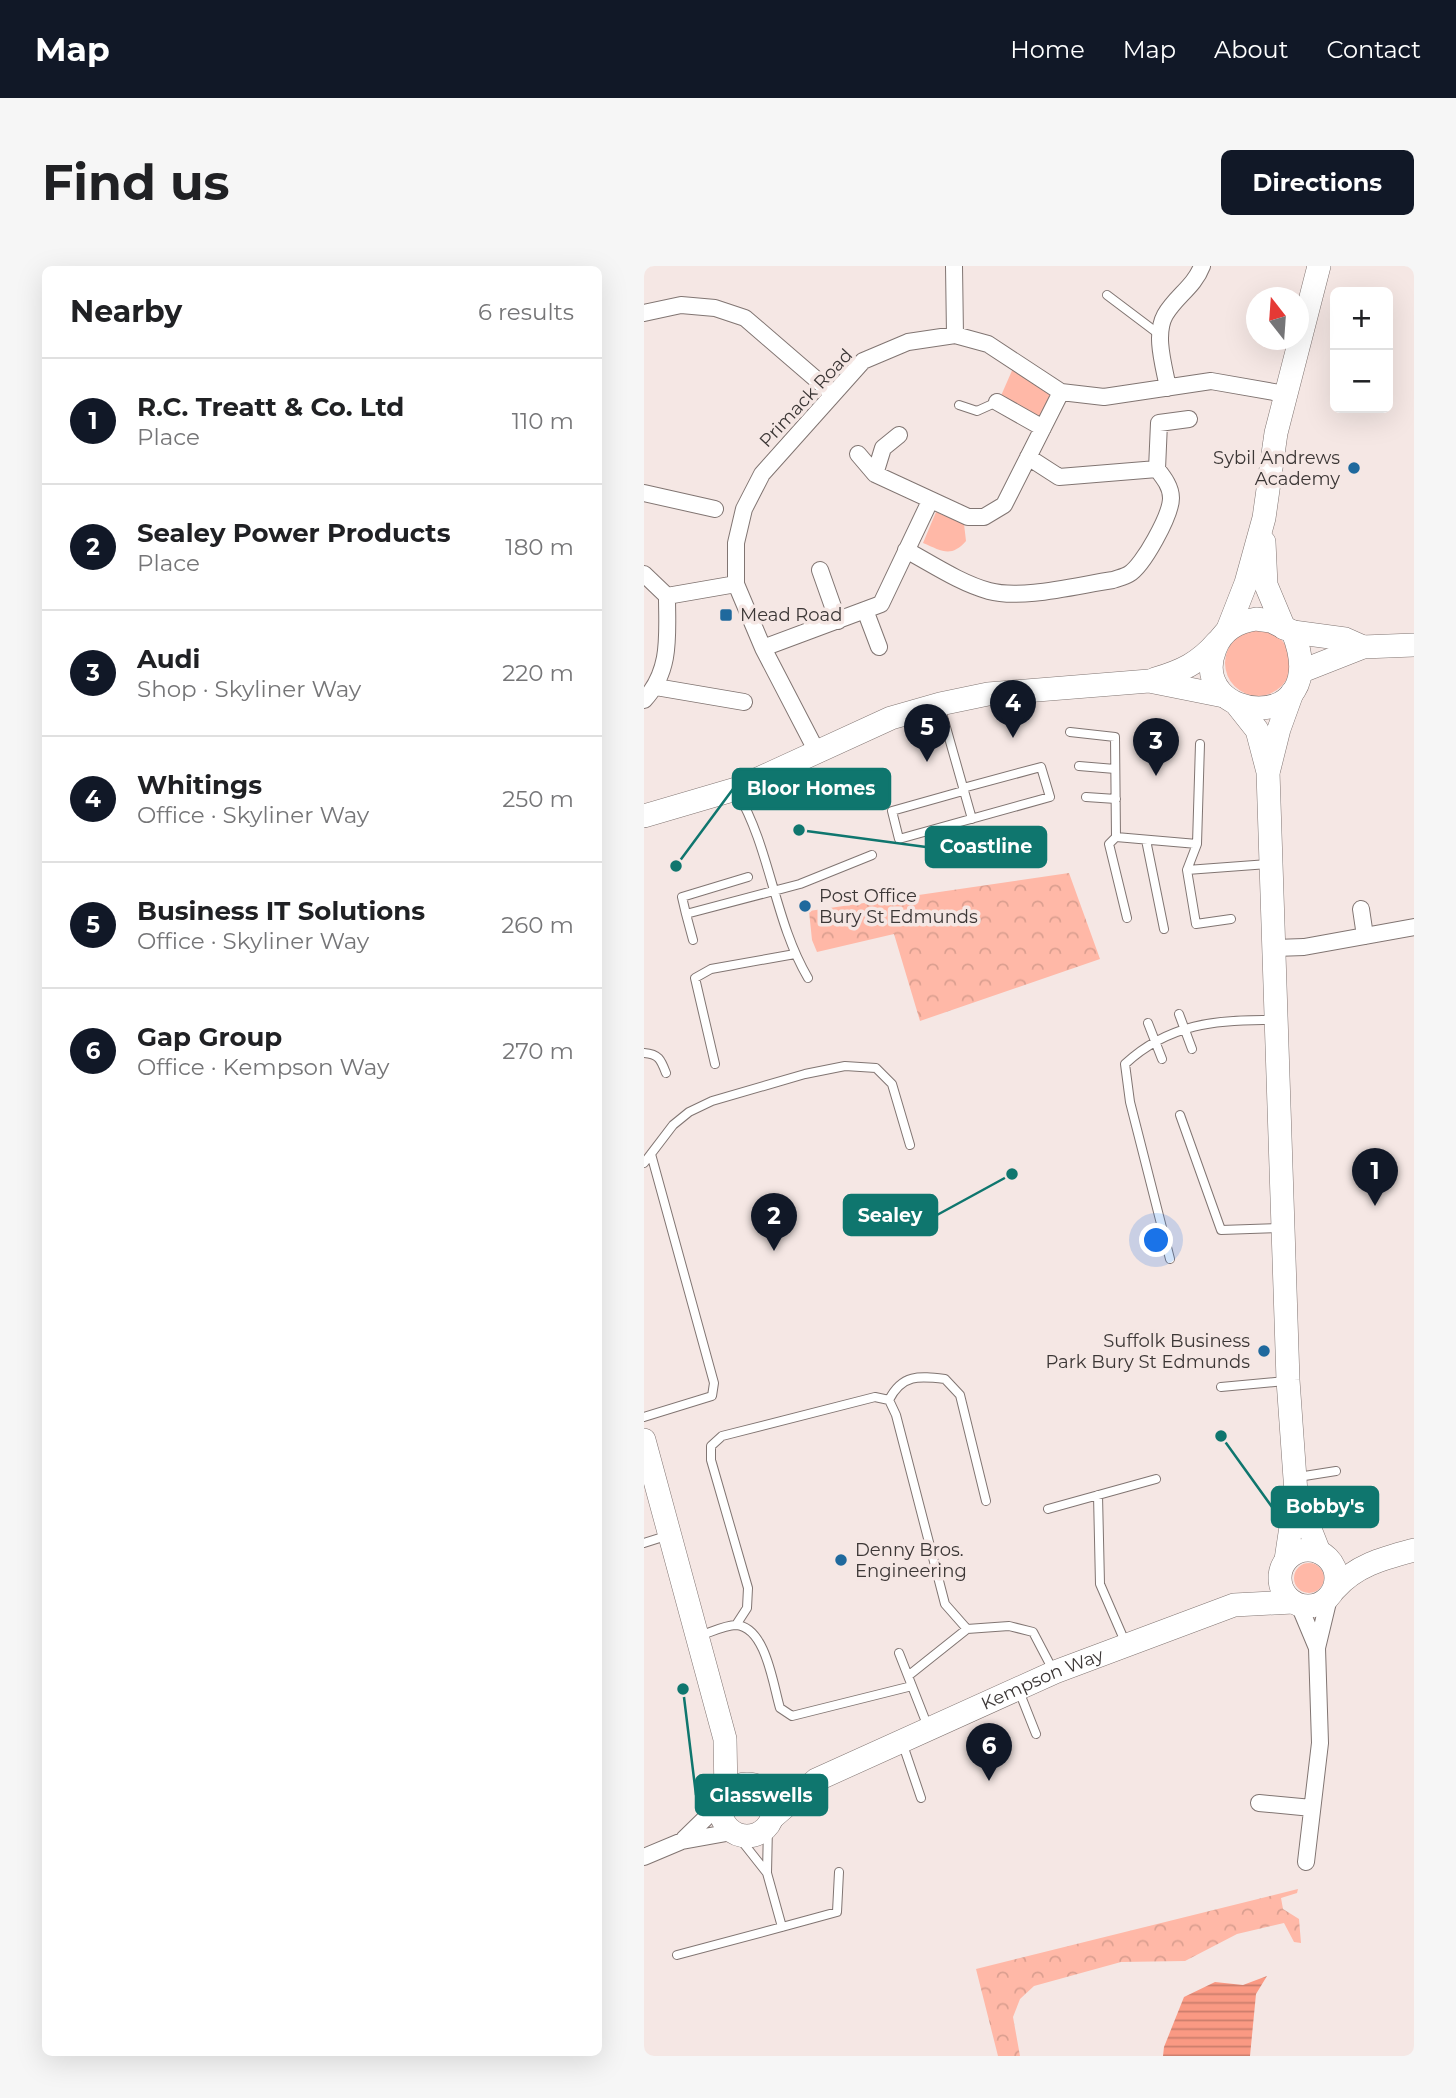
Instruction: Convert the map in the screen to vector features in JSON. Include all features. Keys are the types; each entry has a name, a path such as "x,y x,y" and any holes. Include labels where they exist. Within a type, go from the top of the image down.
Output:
{"street":[{"path":"954,266 955,335"},
{"path":"1168,387 1161,335 1164,316 1197,281 1202,266"},
{"path":"1317,1648 1296,1604 1281,1588 1296,1485 1288,1380 1268,772 1257,730 1231,701 1212,670 1223,635 1246,583 1264,518 1276,433 1319,266"},
{"path":"644,313 681,306 715,307 745,318 832,393"},
{"name":"Primack Road","path":"816,750 763,648 736,584 736,543 744,509 762,474 863,361 908,342 955,335 988,344 1061,392 1104,397 1211,381 1285,394"},
{"path":"858,454 875,474 968,517 984,517 1004,505 1061,392"},
{"path":"997,402 1043,428"},
{"path":"906,550 966,582 990,591 1014,594 1113,580 1129,574 1138,566 1168,514 1171,497 1167,481 1157,470 1159,423 1189,419"},
{"path":"875,474 883,448 899,435"},
{"path":"1028,457 1059,477 1157,470"},
{"path":"644,493 715,509"},
{"path":"763,648 881,604 930,501"},
{"path":"1264,518 1266,585 1301,654 1302,671 1279,729 1268,772"},
{"path":"820,570 838,621"},
{"path":"644,574 667,596 668,652 656,687 644,700"},
{"path":"667,596 736,584"},
{"path":"865,610 879,647"},
{"path":"644,816 736,789 816,750 891,718 940,704 988,694 1149,681 1185,670 1202,659 1223,635 1256,619 1289,630 1345,639 1363,647"},
{"path":"1302,671 1363,647 1414,645"},
{"path":"1149,681 1267,709 1292,693"},
{"path":"656,687 744,702"},
{"path":"1361,909 1365,936"},
{"path":"1275,948 1304,947 1414,927"},
{"path":"644,1440 725,1739 722,1819 735,1834"},
{"path":"1296,1485 1324,1555 1336,1572 1317,1648 1320,1743 1307,1862"},
{"path":"1296,1604 1315,1606 1332,1594 1347,1575 1376,1561 1414,1550"},
{"path":"1284,1565 1301,1551 1349,1563 1376,1561"},
{"name":"Kempson Way","path":"770,1822 816,1780 928,1727 1055,1672 1234,1605 1284,1565"},
{"name":"Kempson Way","path":"1234,1605 1296,1604"},
{"path":"644,1857 682,1841 735,1834 754,1836 770,1822 771,1798 752,1785 725,1739"},
{"name":"Kempson Way","path":"752,1785 816,1780"},
{"path":"682,1841 736,1786 752,1785"},
{"path":"1259,1803 1312,1808"}],"lane":[{"path":"1107,295 1161,335"},
{"path":"959,405 977,411 997,402"},
{"path":"940,704 972,819"},
{"path":"1070,732 1115,737 1116,837 1110,844 1126,918"},
{"path":"1200,744 1197,845 1187,870 1196,924 1231,919"},
{"path":"1079,766 1115,769"},
{"path":"1041,767 1050,797 972,819 899,839 892,811 1041,767"},
{"path":"736,789 752,816 795,954 808,978"},
{"path":"1086,797 1115,799"},
{"path":"1116,837 1197,845"},
{"path":"1146,840 1164,929"},
{"path":"686,914 821,877 872,855"},
{"path":"1187,870 1271,864"},
{"path":"693,940 682,897 748,877"},
{"path":"715,1064 695,978 711,970 795,954"},
{"path":"1179,1014 1192,1049"},
{"path":"1170,1259 1130,1102 1125,1064 1146,1045 1212,1021 1276,1020"},
{"path":"1148,1023 1162,1059"},
{"path":"644,1053 654,1054 661,1060 666,1073"},
{"path":"644,1163 673,1125 689,1112 770,1084 845,1066 876,1068 892,1084 910,1146"},
{"path":"1180,1115 1221,1230 1283,1227"},
{"path":"644,1417 712,1396 714,1383 651,1154"},
{"path":"889,1400 897,1385 908,1380 923,1377 945,1379 960,1395 986,1502"},
{"path":"1221,1387 1288,1380"},
{"path":"736,1625 747,1608 748,1588 711,1460 711,1446 722,1436 875,1397 889,1400"},
{"path":"889,1400 896,1415 945,1604 967,1629"},
{"path":"1296,1485 1336,1472"},
{"path":"1048,1509 1156,1479"},
{"path":"1098,1495 1100,1584 1126,1644"},
{"path":"644,1543 669,1536"},
{"path":"699,1636 736,1625 750,1631 763,1645 779,1708 792,1716 912,1686"},
{"path":"908,1676 967,1629 1009,1626 1033,1632 1055,1672"},
{"path":"899,1653 928,1727"},
{"path":"1018,1689 1036,1734"},
{"path":"901,1740 921,1798"},
{"path":"770,1822 767,1872 782,1927"},
{"path":"735,1834 767,1872"},
{"path":"677,1955 837,1912 839,1872"}],"green space":[{"path":"1014,366 1055,394 1040,420 1000,398"},
{"path":"936,512 964,524 966,541 956,550 941,550 923,543"},
{"path":"1264,630 1282,639 1289,650 1289,676 1282,687 1271,694 1252,696 1234,687 1227,676 1225,657 1234,639 1245,632"},
{"path":"1069,873 1100,959 920,1021 894,934 817,952 812,940 809,911"},
{"path":"1309,1563 1320,1567 1324,1578 1320,1589 1309,1593 1298,1589 1294,1578 1298,1567"},
{"path":"1298,1889 1297,1893 1281,1898 1283,1909 1299,1919 1301,1943 1294,1942 1284,1923 1237,1934 1185,1961 1121,1962 1034,1986 1020,1999 1013,2017 1020,2056 998,2056 976,1969"}],"shaded area":[{"path":"1267,1976 1256,1994 1250,2056 1163,2056 1184,1997 1215,1982 1243,1985"}],"place":[{"name":"Sybil Andrews Academy","path":"1354,468"},
{"name":"Mead Road","path":"726,615"},
{"name":"Whitings","path":"1013,738"},
{"name":"Business IT Solutions","path":"927,762"},
{"name":"Audi","path":"1156,776"},
{"name":"Coastline","path":"799,830"},
{"name":"Bloor Homes","path":"676,866"},
{"name":"Post Office Bury St Edmunds","path":"805,906"},
{"name":"Sealey","path":"1012,1174"},
{"name":"R.C. Treatt & Co. Ltd","path":"1375,1206"},
{"name":"Sealey Power Products","path":"774,1251"},
{"name":"Suffolk Business Park Bury St Edmunds","path":"1264,1351"},
{"name":"Bobby's","path":"1221,1436"},
{"name":"Denny Bros. Engineering","path":"841,1560"},
{"name":"Glasswells","path":"683,1689"},
{"name":"Gap Group","path":"989,1781"}]}
